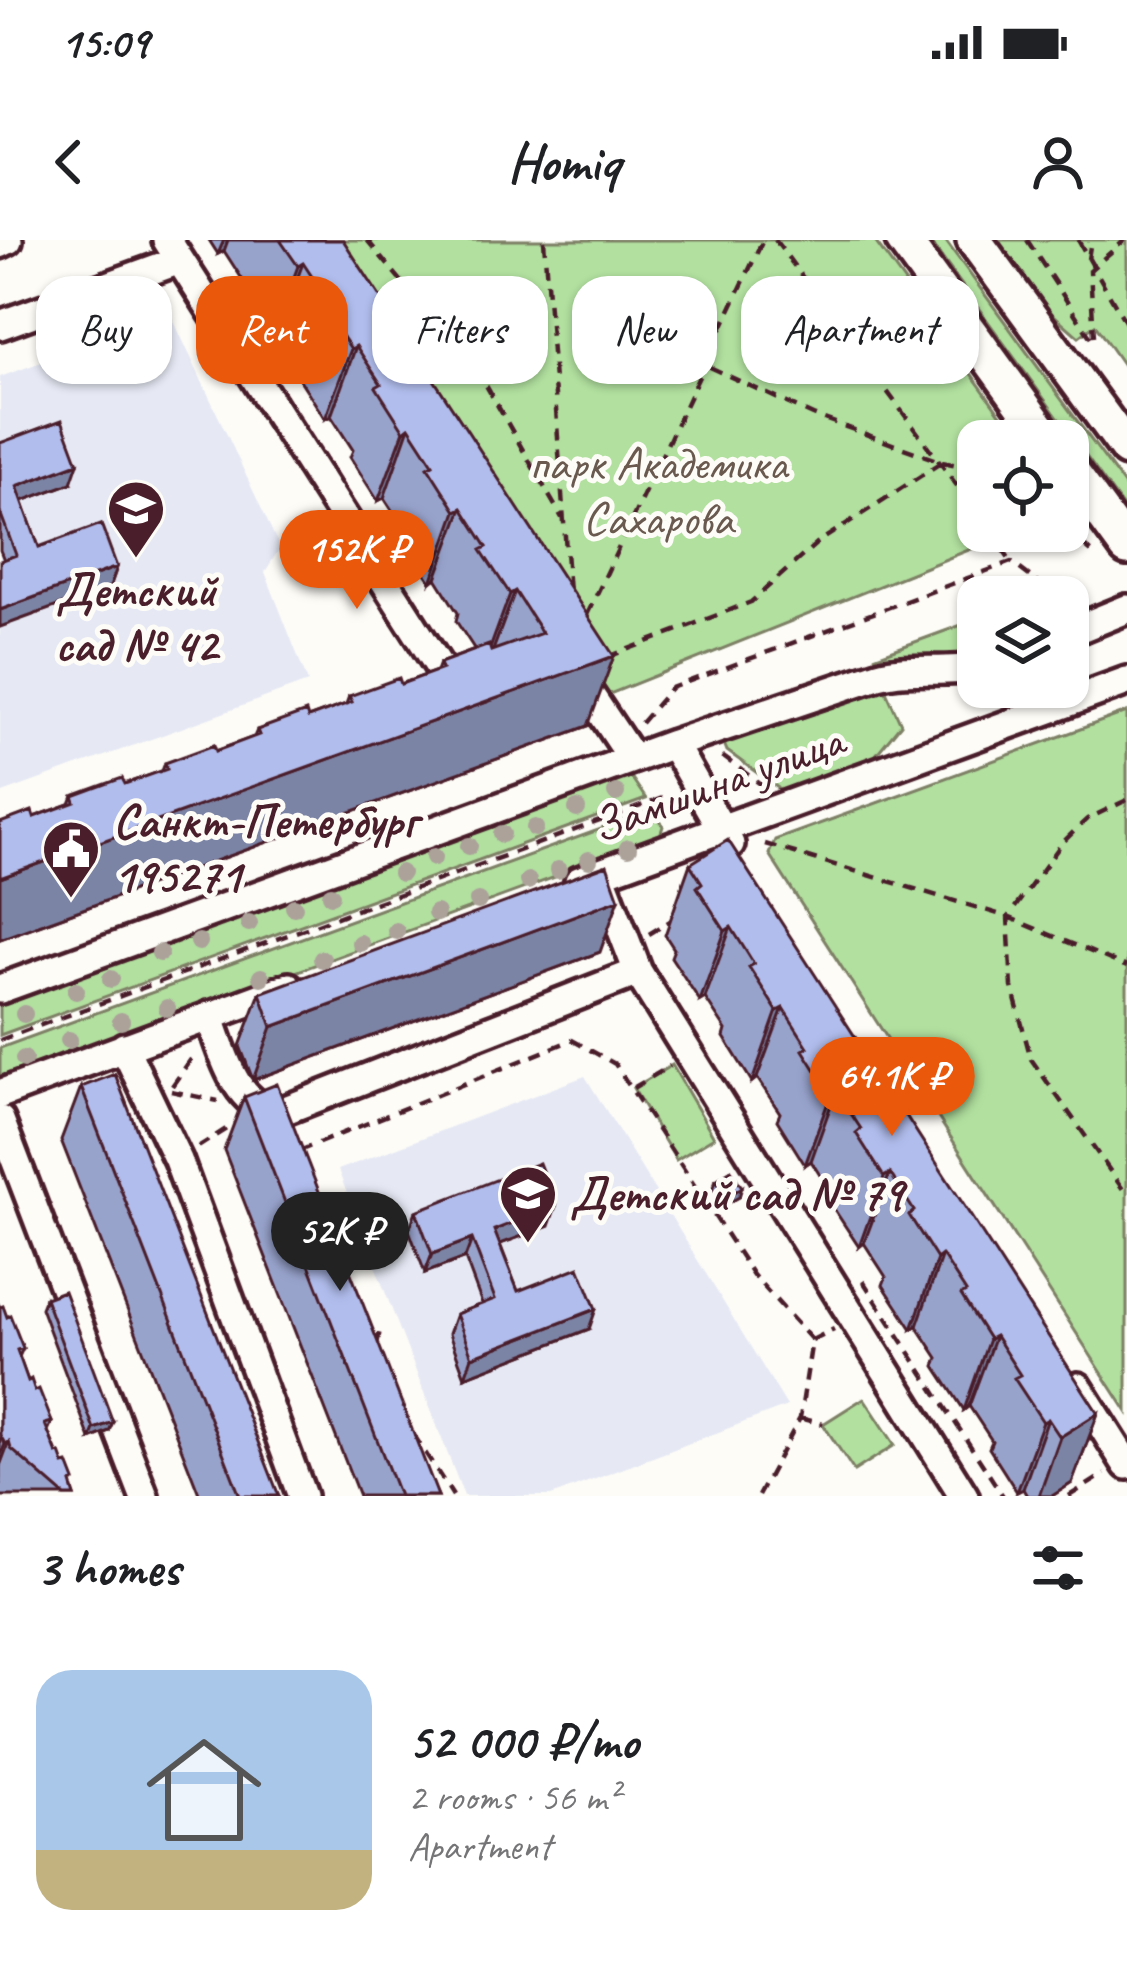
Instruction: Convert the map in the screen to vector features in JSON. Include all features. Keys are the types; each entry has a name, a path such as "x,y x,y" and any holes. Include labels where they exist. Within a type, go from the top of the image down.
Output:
{"main road":[{"path":"903,240 1034,420"},
{"path":"974,240 1127,449"},
{"path":"1089,507 1113,552"}],"street":[{"path":"0,244 8,240"},
{"path":"0,325 172,250 456,693"},
{"path":"1089,624 1127,609"},
{"path":"557,663 627,751"},
{"name":"Замшина улица","path":"0,988 627,751 673,744 896,670 957,671"},
{"name":"Замшина улица","path":"557,889 1127,681"},
{"path":"423,696 491,692"},
{"path":"673,744 747,872"},
{"path":"601,874 633,960 964,1496"},
{"path":"208,1027 245,1097 275,1114 633,960"},
{"path":"0,1094 124,1047 208,1027 318,976"},
{"path":"124,1047 156,1090 302,1496"},
{"path":"0,1120 9,1179 144,1496"},
{"path":"1062,1364 1126,1463"}],"path":[{"path":"367,240 480,375 565,523"},
{"path":"544,240 569,596"},
{"path":"717,340 764,240"},
{"path":"775,240 957,484"},
{"path":"1027,240 1094,343 1090,270 1125,240"},
{"path":"1078,240 1127,325"},
{"path":"1088,259 1091,240"},
{"path":"717,371 813,415 957,465"},
{"path":"586,616 696,384"},
{"path":"557,663 608,657 751,602 817,543 942,462"},
{"path":"1004,552 1029,576"},
{"path":"627,751 671,688 1011,562"},
{"path":"708,746 773,793"},
{"path":"0,1040 695,784"},
{"path":"1127,800 1087,820 1062,843 1008,917 1012,987 1031,1060 1127,1195"},
{"path":"766,844 1008,917 1127,967"},
{"path":"633,960 677,916"},
{"path":"208,1027 156,1090 260,1109"},
{"path":"294,1153 572,1040 615,1064 753,1275 812,1340 800,1418 758,1496"},
{"path":"633,1088 689,1054"},
{"path":"178,1160 260,1109"},
{"path":"373,1362 381,1325"},
{"path":"800,1418 824,1424"},
{"path":"414,1436 453,1496"},
{"path":"1069,1496 1126,1463"}],"shaded area":[{"name":"Детский сад № 42","path":"172,317 196,368 196,384 203,384 280,548 265,572 308,682 0,794 0,377 36,364 36,384 172,384"},
{"name":"Детский сад № 79","path":"585,1076 787,1406 551,1496 464,1496 338,1170"}],"green space":[{"name":"парк Академика Сахарова","path":"316,240 874,240 900,276 741,276 741,384 979,384 1005,420 957,420 957,552 964,552 590,702 401,384 548,384 548,276 372,276 372,334 348,294 348,276 337,276"},
{"path":"929,240 945,240 971,276 955,276"},
{"path":"994,240 1127,240 1127,371 1095,325 1079,337 1040,303"},
{"path":"979,287 1077,420 1060,420 979,309"},
{"path":"1089,437 1127,489 1127,513 1089,461"},
{"path":"957,627 957,655 874,657"},
{"path":"883,684 901,724 870,762 781,796 778,788 727,751 723,741"},
{"path":"1127,712 1127,1412 769,854 775,840"},
{"path":"631,777 646,799 0,1035 0,1003"},
{"path":"653,810 663,826 659,839 0,1080 0,1048"},
{"path":"672,1065 714,1137 676,1160 633,1088"},
{"path":"864,1398 895,1445 854,1471 823,1424"}],"building":[{"path":"280,240 343,240 372,285 372,370 356,346 351,349 348,344 348,276 312,276 303,263 298,266"},
{"path":"437,384 614,656 0,878 0,823 75,802 73,796 122,778 125,784 167,769 165,763 214,745 216,751 306,712 308,718 352,702 349,696 399,678 401,684 489,645 491,651 542,633 481,550 487,547 462,508 456,511 409,427 404,431 376,387"},
{"path":"62,420 78,463 17,486 39,547 101,524 117,567 0,610 0,561 16,555 0,512 0,443"},
{"path":"728,840 1098,1413 1060,1437 1048,1419 1043,1422 1014,1378 1020,1375 995,1336 989,1339 942,1255 937,1259 890,1173 884,1177 856,1133 861,1129 836,1091 831,1094 783,1008 777,1011 749,967 754,964 731,927 725,931 697,887 702,883 690,864"},
{"path":"607,865 619,899 272,1027 260,993"},
{"path":"115,1074 279,1496 240,1496 81,1087"},
{"path":"277,1084 438,1496 399,1496 244,1097"},
{"path":"539,1163 556,1206 494,1230 518,1291 579,1267 596,1309 472,1357 456,1314 495,1299 472,1239 432,1254 416,1211"},
{"path":"731,1170 742,1187 727,1197 716,1180"},
{"path":"64,1291 113,1422 94,1429 45,1298"},
{"path":"3,1306 23,1348 17,1350 28,1381 31,1379 35,1391 39,1389 52,1422 45,1424 57,1454 68,1463 75,1481 71,1483 75,1496 65,1496 0,1435"}],"place":[{"name":"Детский сад № 42","path":"136,560"},
{"name":"Санкт-Петербург 195271","path":"71,900"},
{"name":"Детский сад № 79","path":"528,1245"}]}
